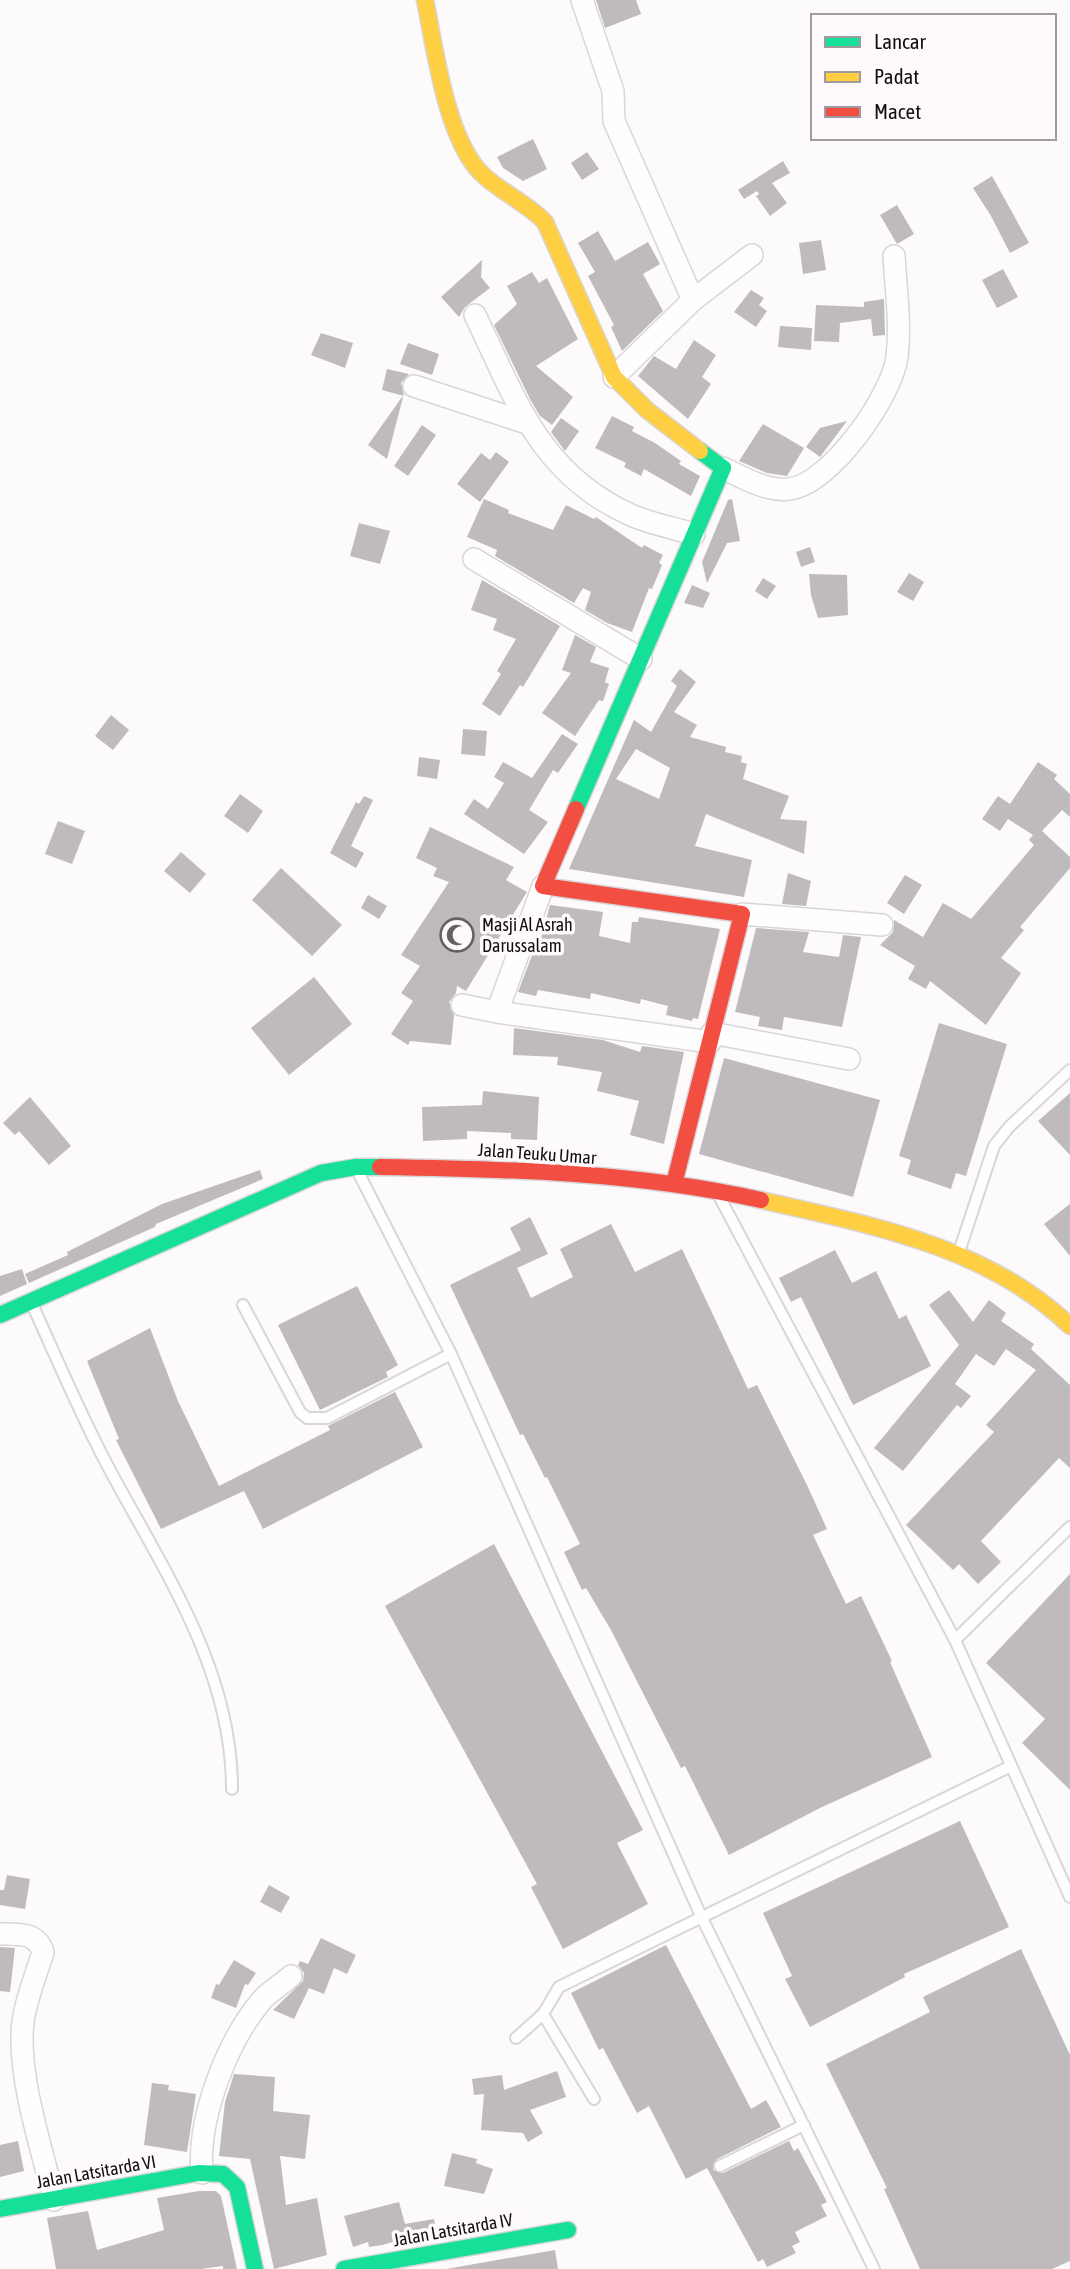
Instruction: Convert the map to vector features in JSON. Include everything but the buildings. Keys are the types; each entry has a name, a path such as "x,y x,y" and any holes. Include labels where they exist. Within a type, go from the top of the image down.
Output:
{"street":[{"path":"425,0 462,142 481,172 535,210 545,222 614,377 646,411 723,468 759,484 790,489 821,473 858,437 883,396 897,360 899,318 894,256"},
{"path":"583,0 613,91 614,121 693,300"},
{"path":"614,377 693,300 752,255"},
{"path":"475,315 527,423 551,459 574,480 632,516 694,534"},
{"path":"414,386 527,423"},
{"path":"497,1012 543,886 723,468"},
{"path":"474,559 641,659"},
{"path":"543,886 742,914 881,925"},
{"path":"674,1184 742,914"},
{"path":"462,1005 849,1059"},
{"name":"Jalan Teuku Umar","path":"0,1315 321,1173 356,1167 513,1169 716,1190 898,1231 958,1255 1042,1299 1070,1326"},
{"path":"0,1934 35,1938 43,1952 24,2015 22,2036 28,2086 54,2200"},
{"path":"255,2269 236,2187 223,2174 200,2173 201,2146 226,2059 264,1998 291,1976"},
{"name":"Jalan Latsitarda VI","path":"0,2209 200,2173"},
{"name":"Jalan Latsitarda IV","path":"344,2269 568,2230"}],"lane":[{"path":"958,1255 995,1146 1028,1108 1070,1070"},
{"path":"356,1167 451,1354 701,1916 874,2269"},
{"path":"716,1190 955,1640 1070,1897"},
{"path":"31,1302 112,1474 150,1536 199,1635 225,1714 232,1758 232,1789"},
{"path":"243,1305 300,1412 307,1418 327,1418 451,1354"},
{"path":"955,1640 1070,1527"},
{"path":"516,2038 543,2014 559,1987 1011,1766"},
{"path":"543,2014 594,2099"},
{"path":"720,2166 804,2125"}],"traffic: fast":[{"path":"576,809 723,468 700,451"},
{"path":"0,1315 321,1173 356,1167 380,1167"},
{"path":"0,2209 198,2173 223,2174 237,2187 255,2269"},
{"path":"344,2269 568,2230"}],"traffic: slow":[{"path":"425,0 444,91 459,138 469,157 488,180 545,222 614,377 647,410 700,451"},
{"path":"761,1200 844,1219 925,1242 1002,1276 1037,1299 1070,1326"}],"traffic: jam":[{"path":"576,809 543,886 742,914 674,1184"},
{"path":"380,1167 524,1171 619,1178 667,1183 761,1200"}],"place":[{"name":"Masji Al Asrah Darussalam","path":"457,935"}]}
